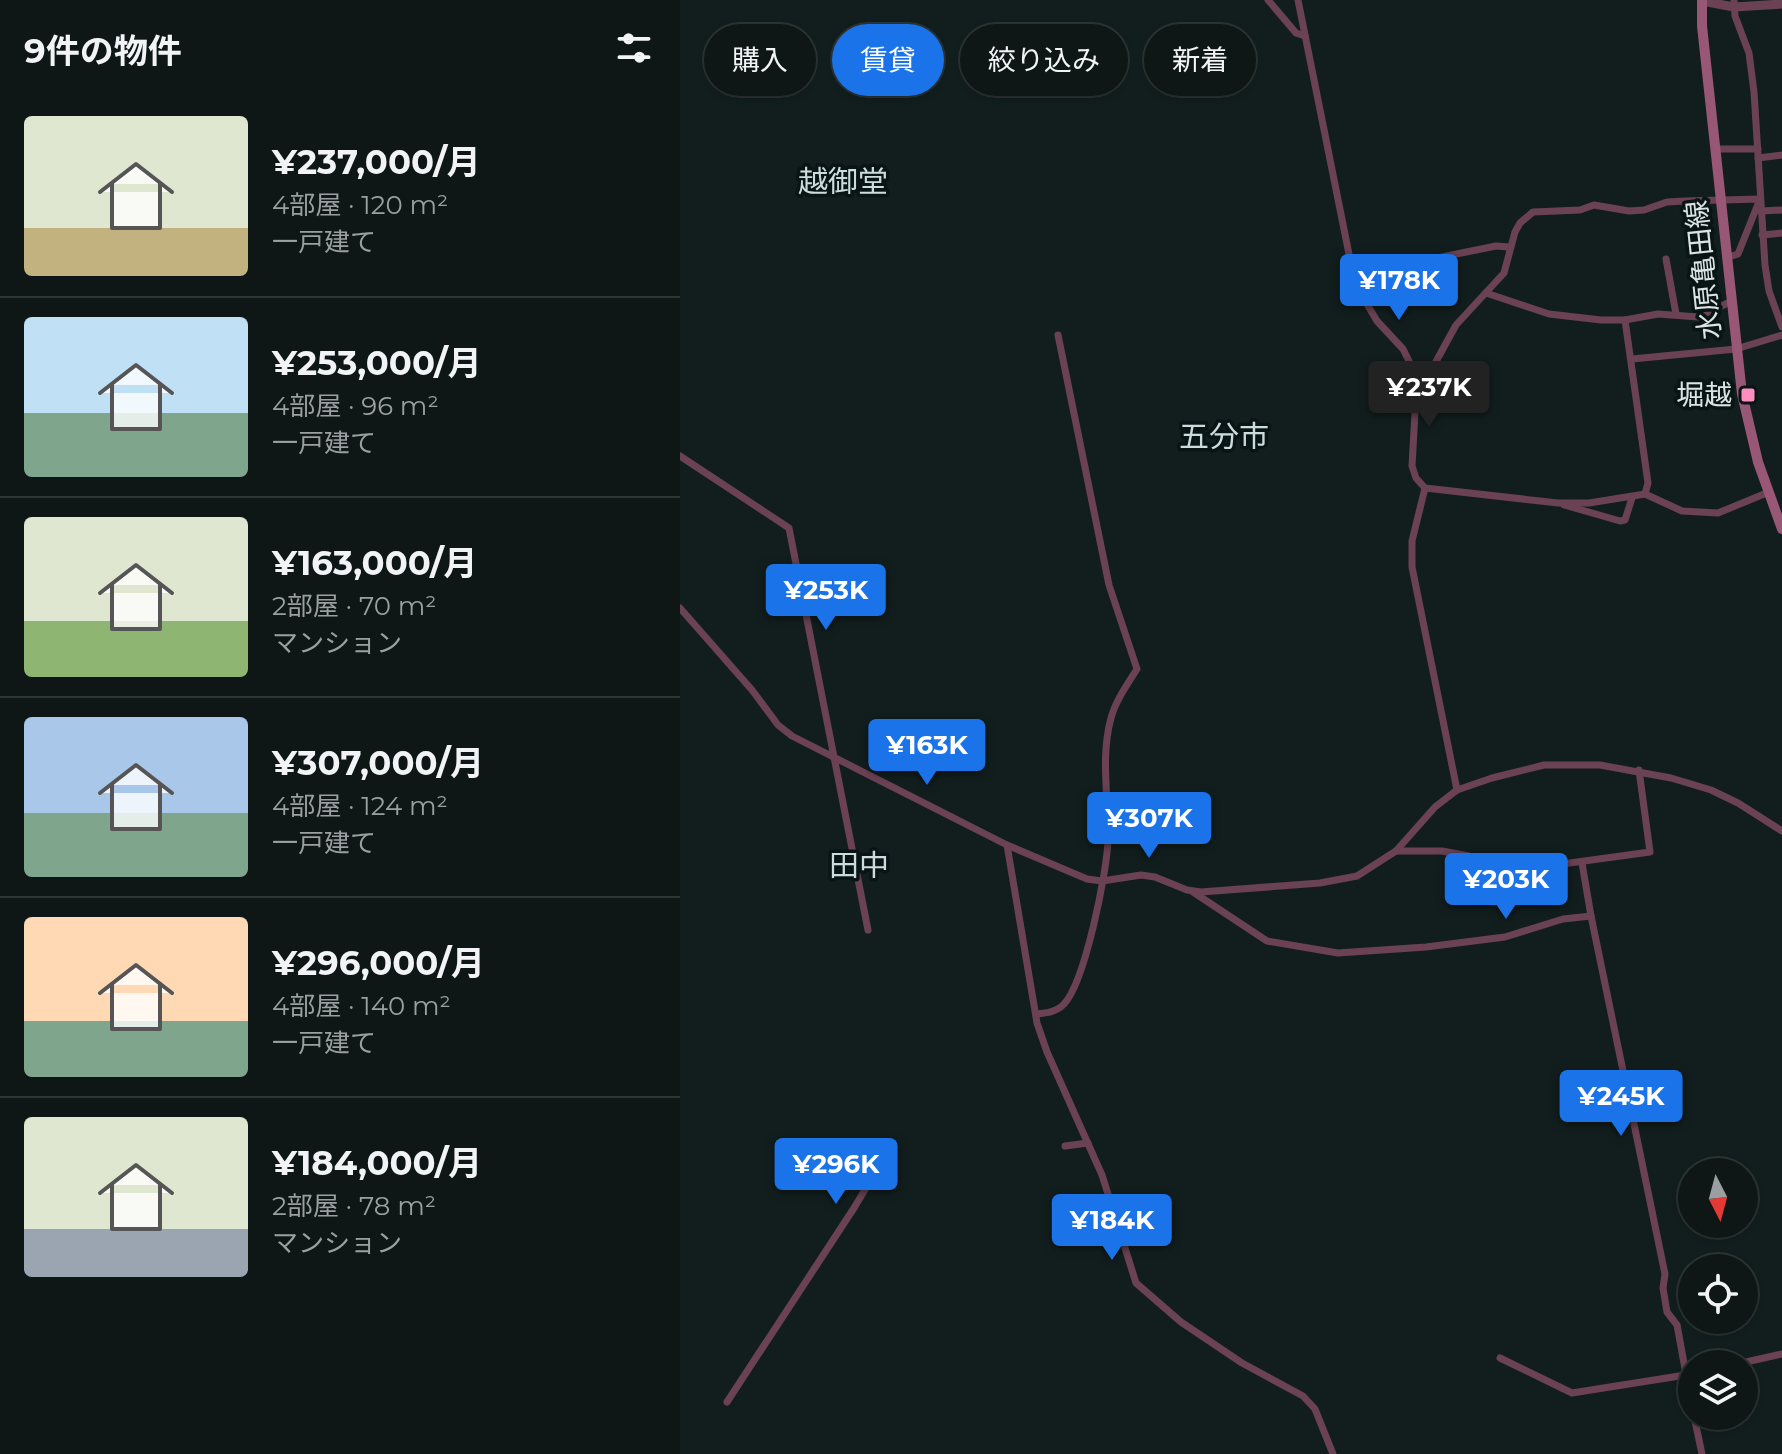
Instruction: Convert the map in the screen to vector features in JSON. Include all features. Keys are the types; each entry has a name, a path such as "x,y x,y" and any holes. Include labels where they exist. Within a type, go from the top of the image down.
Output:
{"main road":[{"name":"水原亀田線","path":"1701,0 1736,349 1749,430 1782,529"}],"street":[{"path":"1268,0 1296,33 1305,36"},
{"path":"1298,0 1353,275 1363,302 1403,349 1417,377 1412,466 1416,478 1425,488 1558,503 1620,521 1625,520 1632,498"},
{"path":"1701,0 1782,4"},
{"path":"1734,3 1735,16 1749,53 1758,128 1762,235 1769,291 1782,327"},
{"path":"1715,149 1782,155"},
{"path":"1417,377 1433,367 1456,325 1504,273 1509,247 1520,223 1533,212 1580,210 1594,205 1629,211 1644,210 1667,202 1760,199"},
{"path":"1726,258 1738,254 1760,199"},
{"path":"1761,211 1782,210"},
{"path":"1762,235 1782,233"},
{"path":"1353,275 1496,246 1509,247"},
{"path":"1666,259 1676,314"},
{"path":"1486,293 1568,318 1625,320 1658,314 1698,317 1730,302"},
{"path":"1625,320 1648,483 1645,494"},
{"path":"1036,1014 1060,1008 1067,1001 1081,970 1103,881 1108,840 1105,766 1110,720 1137,669 1109,585 1058,335"},
{"path":"1632,359 1736,349 1782,335"},
{"path":"680,456 789,528 868,930"},
{"path":"1425,488 1412,541 1412,567 1457,790"},
{"path":"1558,503 1632,498 1645,494 1682,511 1718,513 1769,492"},
{"path":"680,608 752,690 778,725 792,736 1007,845 1087,879 1103,881 1141,875 1191,891 1267,941 1338,953 1426,947 1505,937 1563,919 1591,916"},
{"path":"1191,891 1335,882 1357,876 1396,851 1435,807 1457,790 1551,764 1639,770 1711,790 1782,831"},
{"path":"1396,851 1442,851 1469,856 1511,871 1650,852 1639,770"},
{"path":"1007,845 1036,1014 1047,1052 1112,1202 1136,1283 1181,1322 1242,1363 1303,1396 1315,1409 1333,1454"},
{"path":"1582,863 1665,1274 1663,1288 1667,1312 1677,1325 1683,1350"},
{"path":"1065,1146 1088,1143"},
{"path":"727,1402 888,1151"},
{"path":"1758,1359 1782,1354"},
{"path":"1500,1358 1572,1393 1678,1376"},
{"path":"1697,1430 1702,1454"}],"place":[{"name":"堀越","path":"1748,395"}],"district":[{"name":"越御堂","path":"843,182"},
{"name":"五分市","path":"1224,437"},
{"name":"田中","path":"859,866"}]}
